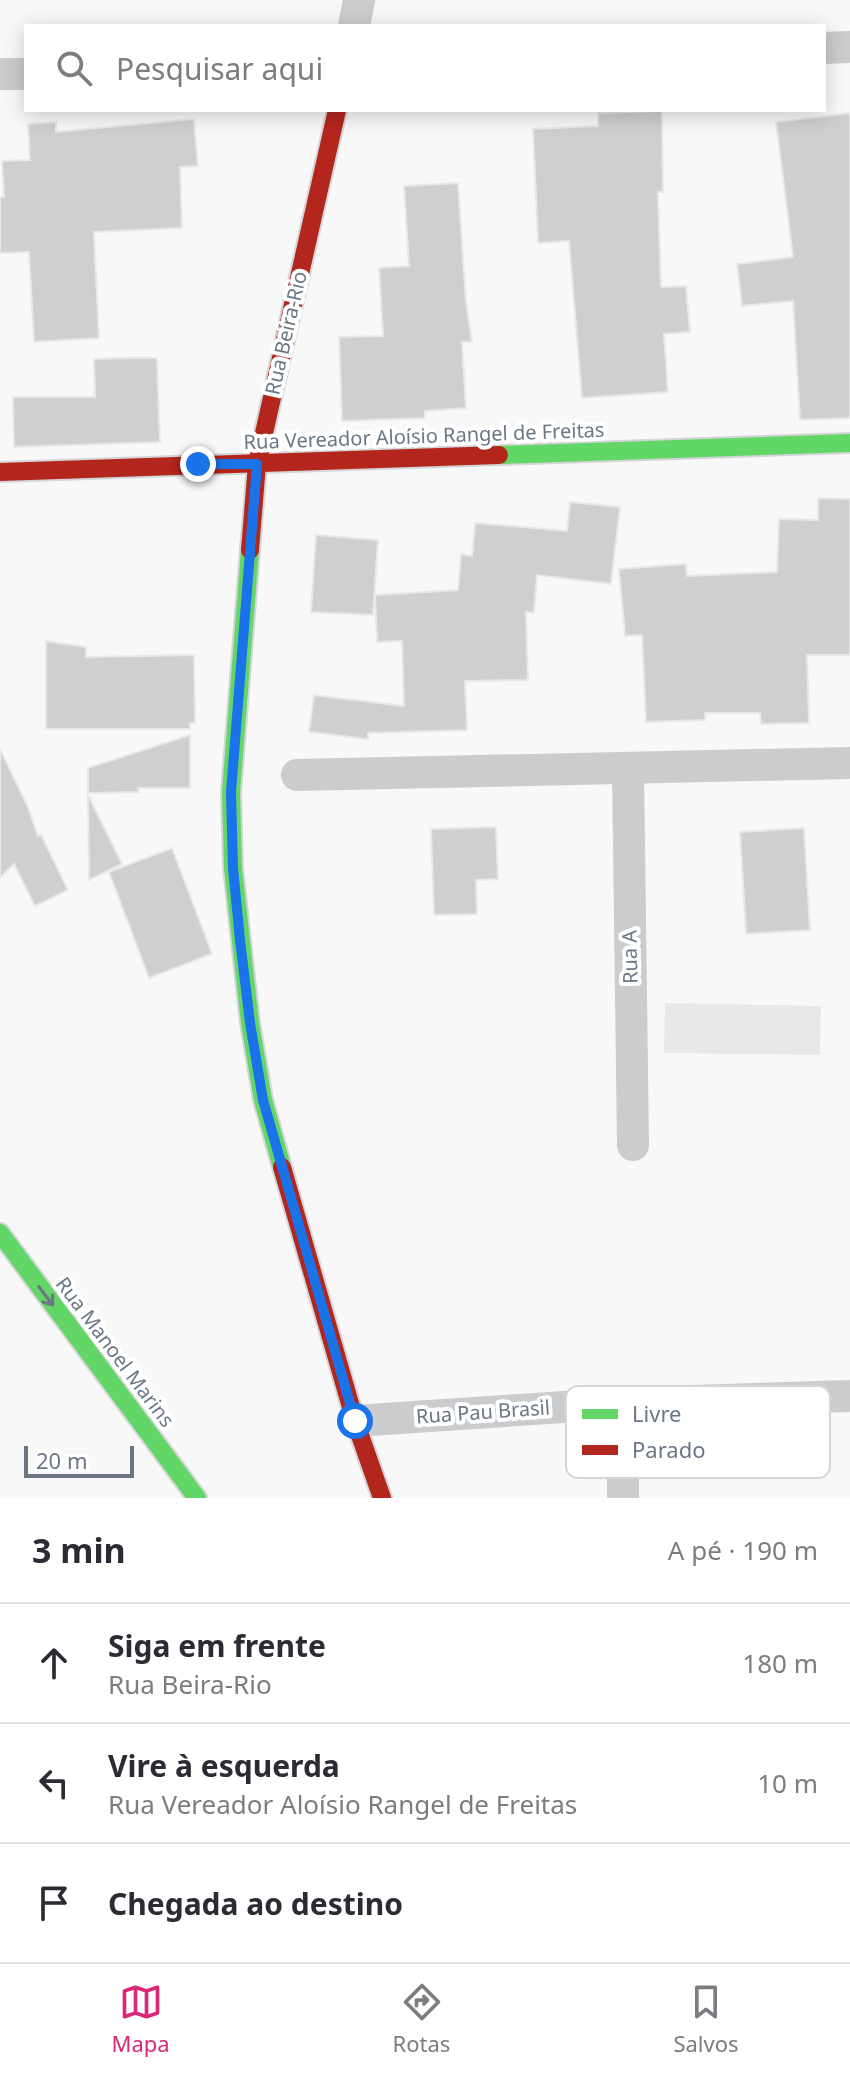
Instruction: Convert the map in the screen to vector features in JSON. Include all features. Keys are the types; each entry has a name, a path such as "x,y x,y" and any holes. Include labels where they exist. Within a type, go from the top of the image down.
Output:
{"main road":[{"name":"Rua Beira-Rio","path":"337,112 257,464 231,792 237,911 263,1100 355,1421 382,1498"},
{"name":"Rua Vereador Aloísio Rangel de Freitas","path":"0,472 850,443"},
{"name":"Rua Manoel Marins","path":"0,1233 197,1498"}],"street":[{"path":"354,24 359,0"},
{"path":"826,48 850,47"},
{"path":"0,74 24,74"},
{"path":"297,775 850,763"},
{"name":"Rua A","path":"628,769 633,1145"},
{"name":"Rua Pau Brasil","path":"830,1397 850,1396"},
{"name":"Rua Pau Brasil","path":"355,1421 566,1407"}],"shaded area":[{"path":"665,1003 821,1006 820,1055 664,1053"}],"building":[{"path":"662,112 663,192 658,192 661,287 686,286 690,332 664,334 668,392 582,398 569,241 538,243 533,129 598,126 598,113"},
{"path":"850,113 850,418 800,420 793,301 742,306 737,264 793,257 776,122"},
{"path":"194,119 198,166 180,167 182,228 94,232 99,338 34,342 29,252 0,253 0,197 4,197 2,161 30,160 28,124 56,122 56,132"},
{"path":"458,183 466,302 472,342 462,342 466,408 425,411 425,418 342,421 339,337 383,336 379,268 409,266 404,186"},
{"path":"157,358 160,442 14,447 13,397 95,397 94,359"},
{"path":"818,498 850,499 850,655 807,655 809,723 761,724 760,713 705,713 705,720 646,722 642,635 625,636 619,569 686,564 687,576 777,572 779,519 818,520"},
{"path":"570,502 620,507 611,584 537,575 534,613 526,612 528,680 465,681 467,730 368,733 368,739 309,732 314,695 404,706 402,641 377,642 375,595 458,590 461,554 472,556 475,523 567,531"},
{"path":"316,535 378,540 373,615 311,612"},
{"path":"46,641 86,647 86,657 194,655 195,723 190,723 190,729 46,729"},
{"path":"190,735 190,788 138,788 139,792 88,793 88,768"},
{"path":"0,749 28,807 38,836 41,835 68,890 35,906 14,864 0,878"},
{"path":"88,795 122,864 89,880"},
{"path":"496,827 498,879 476,880 477,914 434,915 431,829"},
{"path":"804,828 810,930 746,934 740,832"},
{"path":"172,848 212,954 149,978 109,872"}],"traffic: fast":[{"path":"499,455 850,443"},
{"path":"250,550 231,792 233,868 250,1023 263,1100 282,1167"},
{"path":"0,1233 197,1498"}],"traffic: jam":[{"path":"250,550 257,464 337,112"},
{"path":"0,472 499,455"},
{"path":"282,1167 355,1421 382,1498"}],"route":[{"path":"198,464 257,464 231,792 233,868 240,940 263,1100 355,1421"}]}
